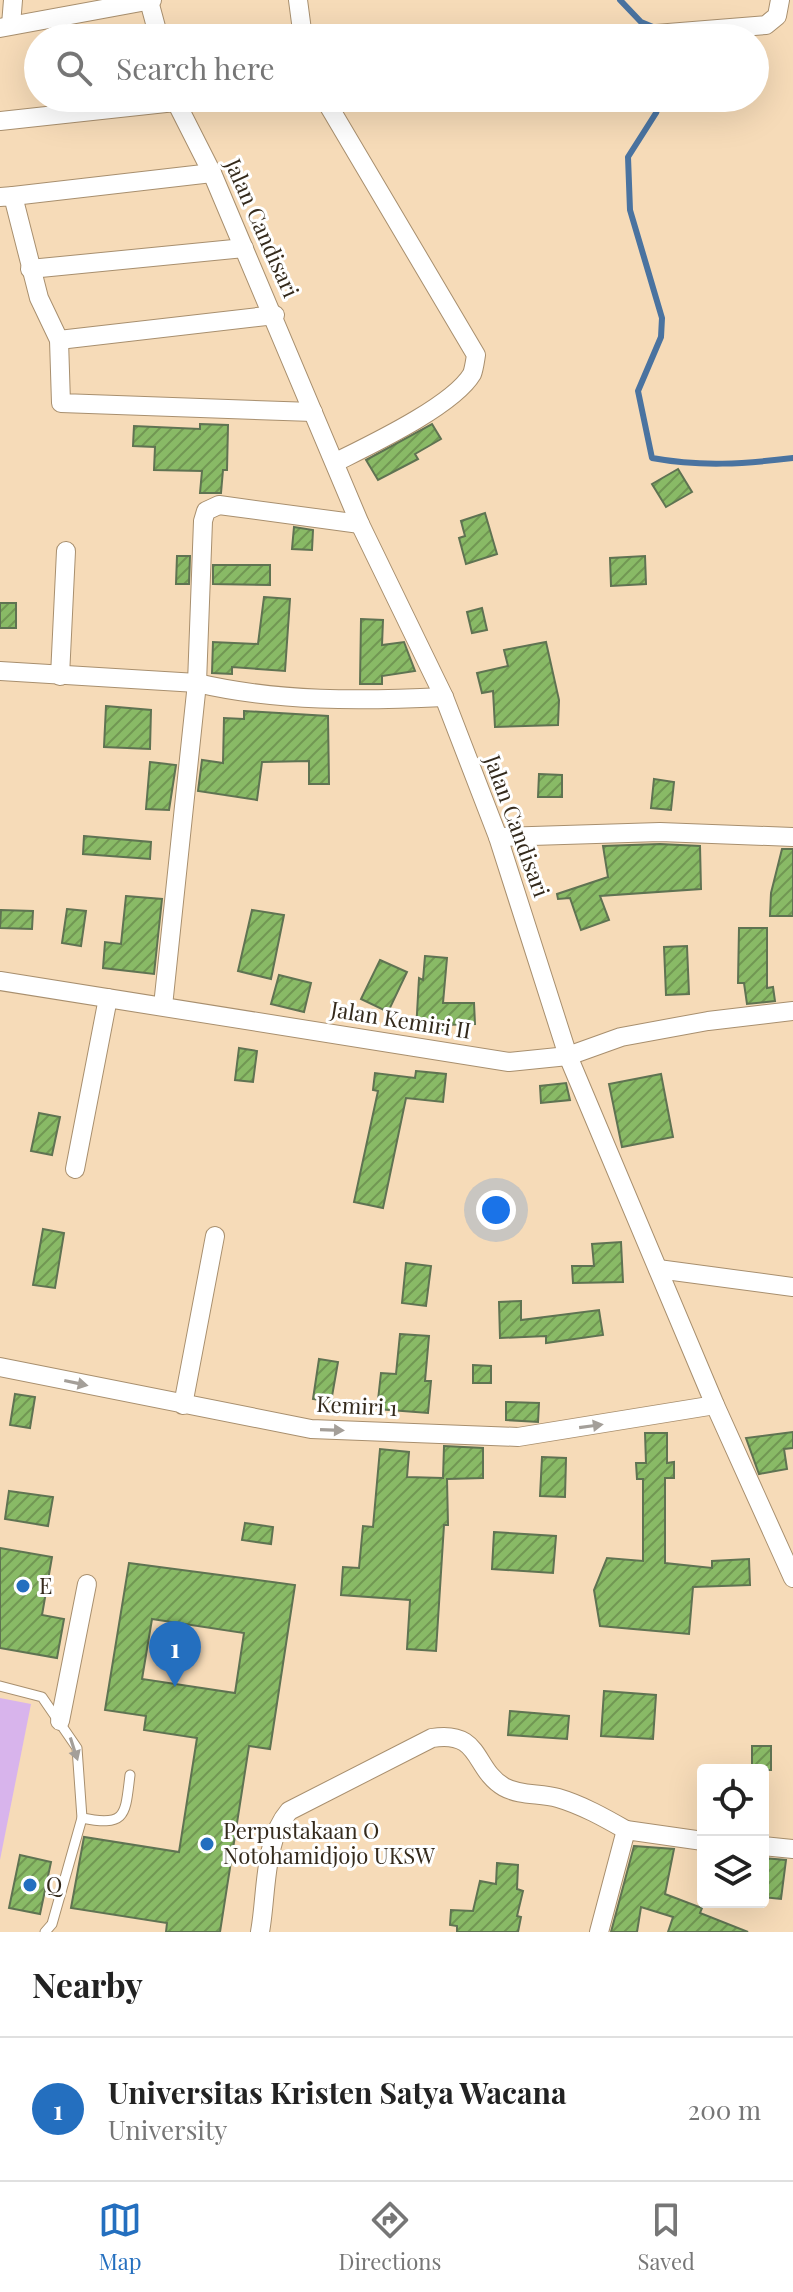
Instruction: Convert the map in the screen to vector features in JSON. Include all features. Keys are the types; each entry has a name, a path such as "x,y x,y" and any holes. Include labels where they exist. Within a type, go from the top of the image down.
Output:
{"street":[{"path":"13,0 6,26 150,1 156,24"},
{"path":"298,0 301,24"},
{"path":"767,24 777,16 780,0"},
{"path":"0,121 75,112"},
{"name":"Jalan Candisari","path":"181,112 212,173 275,315 360,524 444,697 498,837 568,1056 715,1405 787,1545 793,1578"},
{"path":"332,112 476,355 472,374 454,391 388,436 336,462"},
{"path":"212,173 6,196 39,298 59,340 59,400 62,404 313,412"},
{"path":"30,269 244,248"},
{"path":"59,340 275,315"},
{"path":"163,1006 197,683 203,521 206,511 219,505 360,524"},
{"path":"60,676 66,551"},
{"path":"0,671 197,683 224,689 360,701 444,697"},
{"path":"498,837 660,832 793,837"},
{"name":"Jalan Kemiri II","path":"0,981 509,1062 568,1056 621,1037 708,1021 793,1011"},
{"path":"75,1169 108,998"},
{"path":"183,1405 215,1236"},
{"path":"658,1269 793,1287"},
{"name":"Kemiri 1","path":"0,1367 311,1429 518,1437 715,1405"},
{"path":"60,1721 87,1584"},
{"path":"260,1932 279,1822 289,1811 432,1738 457,1738 475,1750 491,1776 518,1793 560,1799 626,1830 697,1840"},
{"path":"599,1932 626,1830"},
{"path":"769,1847 793,1849"}],"lane":[{"path":"0,1686 42,1697 77,1748 82,1818 52,1924 45,1932"},
{"path":"82,1818 108,1823 119,1818 126,1811 130,1775"}],"shaded area":[{"path":"0,1698 31,1704 0,1860"}],"building":[{"path":"200,424 228,425 227,470 223,470 221,493 200,493 202,471 154,470 155,447 133,446 134,426 200,429"},
{"path":"432,424 441,439 415,454 418,459 378,480 366,460"},
{"path":"678,469 692,492 666,507 652,484"},
{"path":"485,513 497,554 466,564 459,538 465,536 461,521"},
{"path":"294,527 313,530 312,550 292,549"},
{"path":"177,556 190,556 189,584 176,584"},
{"path":"645,556 646,584 611,586 610,558"},
{"path":"213,565 270,565 270,585 213,584"},
{"path":"264,597 290,599 285,671 232,667 232,674 212,673 213,642 258,644"},
{"path":"0,603 16,603 16,628 0,628"},
{"path":"482,608 487,630 472,633 467,612"},
{"path":"361,619 383,620 382,645 404,642 415,671 382,676 382,684 360,684"},
{"path":"546,642 559,700 558,725 495,727 493,691 482,693 477,673 508,666 504,650"},
{"path":"106,706 151,710 150,749 104,747"},
{"path":"244,711 328,716 329,784 309,784 309,761 262,762 257,800 198,791 202,760 223,763 224,718 244,719"},
{"path":"150,762 176,765 169,810 146,809"},
{"path":"539,774 562,775 562,797 538,797"},
{"path":"654,779 674,782 671,810 651,808"},
{"path":"84,836 151,842 150,859 83,854"},
{"path":"603,846 700,846 701,889 600,896 609,920 581,930 570,898 558,899 557,894 608,877"},
{"path":"782,849 793,849 793,916 770,916 771,893"},
{"path":"126,896 162,899 154,974 103,968 105,942 121,944"},
{"path":"67,909 86,911 81,946 62,943"},
{"path":"1,910 33,911 32,929 0,928"},
{"path":"252,910 284,915 271,979 238,971"},
{"path":"739,928 767,928 767,988 773,987 775,1001 747,1004 744,983 738,983"},
{"path":"687,946 689,994 666,995 664,947"},
{"path":"425,956 447,958 443,1003 474,1003 475,1024 443,1025 443,1033 416,1031 419,978 423,980"},
{"path":"380,960 407,972 388,1012 361,999"},
{"path":"279,975 311,983 304,1012 271,1004"},
{"path":"239,1048 257,1051 253,1082 235,1080"},
{"path":"416,1071 446,1074 443,1102 406,1098 383,1208 354,1202 378,1091 373,1090 375,1073 415,1078"},
{"path":"661,1074 673,1137 622,1147 609,1084"},
{"path":"566,1083 570,1100 541,1103 540,1086"},
{"path":"39,1113 60,1117 52,1155 31,1151"},
{"path":"43,1229 64,1233 55,1288 33,1285"},
{"path":"621,1242 623,1282 573,1283 572,1266 594,1266 592,1244"},
{"path":"406,1263 431,1266 426,1306 402,1303"},
{"path":"521,1301 521,1320 599,1310 603,1335 546,1343 546,1336 500,1338 499,1302"},
{"path":"400,1334 429,1336 425,1381 431,1381 428,1413 377,1409 381,1373 396,1374"},
{"path":"319,1359 338,1362 331,1402 313,1399"},
{"path":"473,1365 491,1366 491,1383 473,1383"},
{"path":"15,1394 35,1397 30,1428 10,1425"},
{"path":"506,1402 539,1403 538,1422 506,1420"},
{"path":"793,1432 793,1448 784,1449 787,1469 759,1474 746,1438"},
{"path":"645,1433 667,1433 667,1463 674,1462 674,1478 665,1478 665,1563 712,1568 712,1561 749,1559 750,1585 693,1587 689,1634 600,1626 594,1590 607,1558 643,1561 643,1479 637,1479 636,1463 646,1463"},
{"path":"444,1446 483,1448 483,1478 447,1479 448,1525 444,1525 436,1651 407,1649 410,1600 341,1595 343,1567 359,1568 363,1526 373,1527 380,1449 409,1452 407,1477 443,1478"},
{"path":"542,1457 566,1458 565,1497 540,1496"},
{"path":"9,1491 53,1497 48,1526 5,1519"},
{"path":"245,1523 273,1527 271,1544 242,1540"},
{"path":"494,1532 556,1536 553,1573 492,1569"},
{"name":"E","path":"0,1548 52,1557 42,1615 64,1619 57,1658 0,1648"},
{"path":"129,1563 295,1585 270,1749 249,1746 220,1932 166,1932 167,1923 71,1908 84,1837 179,1852 197,1738 144,1730 146,1716 105,1710","holes":["152,1619 244,1633 235,1693 142,1679"]},
{"path":"604,1691 656,1695 653,1739 601,1736"},
{"path":"510,1711 569,1716 567,1739 508,1735"},
{"path":"752,1746 771,1746 771,1770 769,1764 752,1764"},
{"path":"634,1846 674,1849 665,1894 702,1908 700,1913 748,1932 668,1932 673,1917 641,1907 637,1932 611,1932"},
{"name":"Q","path":"20,1855 51,1862 40,1914 9,1908"},
{"path":"769,1859 786,1860 781,1899 769,1898"},
{"path":"497,1863 518,1865 517,1889 523,1891 517,1916 521,1917 518,1932 457,1932 457,1926 450,1925 451,1910 473,1911 480,1881 496,1884"}],"waterway":[{"path":"620,0 646,24"},
{"path":"656,112 628,157 630,210 662,318 661,337 638,391 652,458 722,464 793,458"}],"place":[{"name":"E","path":"23,1586"},
{"name":"Universitas Kristen Satya Wacana","path":"175,1687"},
{"name":"Perpustakaan O Notohamidjojo UKSW","path":"207,1844"},
{"name":"Q","path":"30,1885"}]}
